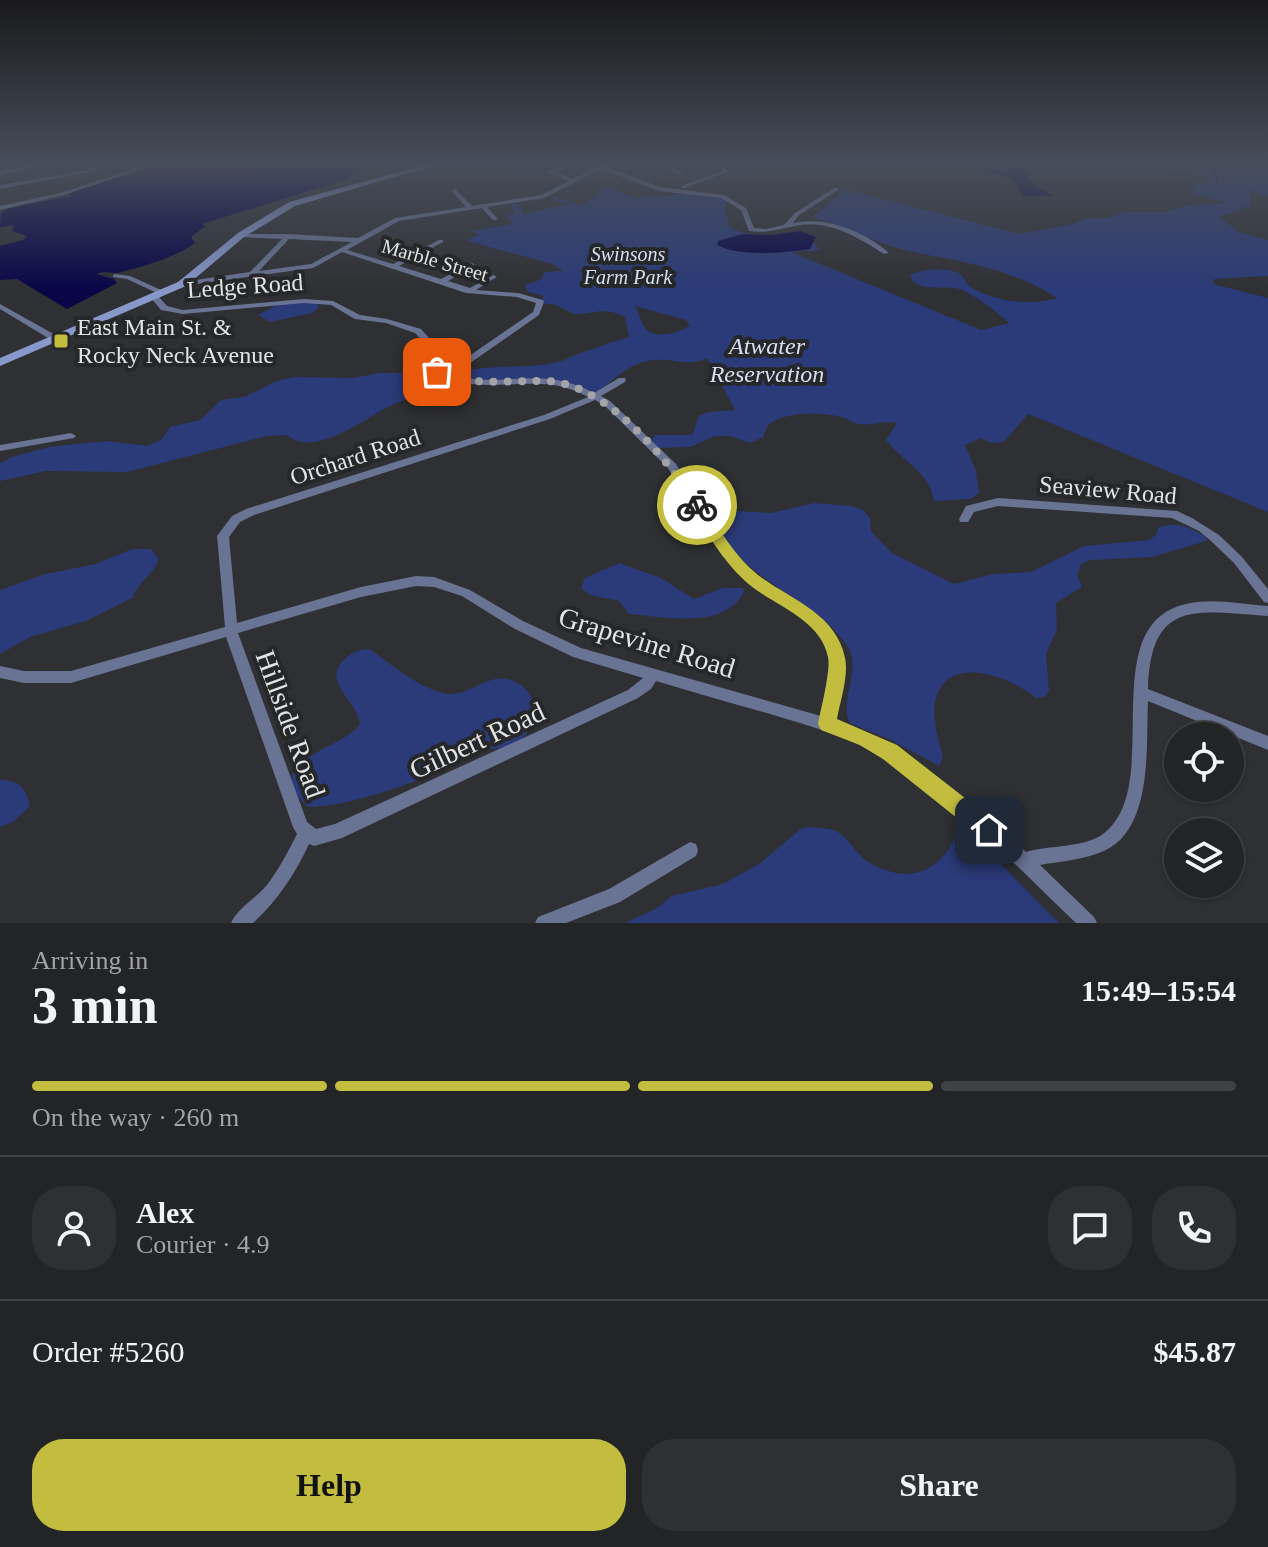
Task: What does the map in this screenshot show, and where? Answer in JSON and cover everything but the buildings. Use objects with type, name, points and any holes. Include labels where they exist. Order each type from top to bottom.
[{"type":"main road","points":[[0,362],[160,296],[182,284],[241,235],[292,205]]},
{"type":"street","points":[[468,205],[471,208]]},
{"type":"street","points":[[182,284],[313,266],[397,219],[489,205]]},
{"type":"street","points":[[737,205],[744,209],[751,230],[775,231],[802,223],[822,224],[886,253]]},
{"type":"street","points":[[786,228],[797,214],[811,205]]},
{"type":"street","points":[[483,206],[495,219]]},
{"type":"street","points":[[241,235],[358,240]]},
{"type":"street","points":[[252,275],[288,236]]},
{"type":"street","points":[[392,267],[441,241]]},
{"type":"street","name":"Marble Street","points":[[341,250],[469,291],[528,297],[540,305],[536,313],[446,376]]},
{"type":"street","points":[[440,282],[472,265]]},
{"type":"street","name":"Ledge Road","points":[[115,276],[128,277],[160,296],[164,308],[183,312],[304,301],[333,303],[358,317],[387,321],[418,331],[426,339],[437,372],[446,376]]},
{"type":"street","points":[[469,291],[493,277]]},
{"type":"street","points":[[0,306],[56,339]]},
{"type":"street","points":[[446,376],[474,383],[552,382],[595,395],[672,466],[726,552],[743,569],[826,632],[837,659],[827,724]]},
{"type":"street","name":"Orchard Road","points":[[232,630],[223,536],[236,519],[547,417],[622,380]]},
{"type":"street","points":[[0,448],[71,436]]},
{"type":"street","name":"Seaview Road","points":[[964,519],[970,509],[998,502],[1173,514],[1215,535],[1268,598]]},
{"type":"street","name":"Grapevine Road","points":[[0,672],[24,677],[71,677],[361,592],[416,581],[434,582],[466,593],[555,644],[827,724],[866,739],[890,752],[972,815],[1088,923]]},
{"type":"street","points":[[1023,861],[1090,849],[1108,840],[1126,821],[1137,781],[1142,667],[1149,640],[1170,615],[1196,609],[1268,611]]},
{"type":"street","name":"Hillside Road","points":[[232,630],[263,725],[310,836],[270,898],[240,923]]},
{"type":"street","name":"Gilbert Road","points":[[310,836],[336,832],[559,731],[633,694],[646,685],[653,674]]},
{"type":"street","points":[[1143,693],[1268,743]]},
{"type":"street","points":[[544,923],[614,896],[690,850]]},
{"type":"green space","points":[[511,205],[518,205],[524,214],[563,205],[725,205],[730,228],[761,235],[793,232],[813,242],[820,250],[791,252],[981,330],[1009,323],[967,293],[955,288],[922,286],[912,281],[910,275],[927,270],[949,270],[960,274],[969,286],[1002,299],[1036,302],[1057,298],[1008,274],[892,246],[813,217],[827,205],[907,205],[1019,234],[1073,224],[1088,218],[1107,218],[1125,212],[1163,212],[1185,206],[1251,205],[1219,217],[1239,232],[1268,240],[1268,276],[1214,279],[1213,284],[1268,298],[1268,512],[1028,414],[1004,442],[991,443],[981,438],[965,445],[976,471],[979,493],[971,499],[934,501],[927,482],[886,440],[897,423],[859,424],[842,417],[804,414],[776,420],[768,425],[763,437],[750,443],[730,436],[715,436],[690,447],[658,448],[650,441],[655,435],[692,435],[699,416],[708,412],[735,410],[707,358],[691,362],[644,362],[620,374],[598,393],[555,380],[475,381],[456,377],[457,373],[469,370],[560,361],[629,337],[625,317],[605,311],[574,314],[556,305],[542,303],[543,296],[528,292],[525,285],[542,279],[544,272],[563,271],[553,264],[467,241],[479,234],[470,231],[513,224],[506,215],[516,214]],"holes":[[[635,306],[686,320],[690,326],[668,334],[650,332],[644,327]]]},
{"type":"green space","points":[[317,303],[319,307],[312,313],[270,322],[258,315],[277,305]]},
{"type":"green space","points":[[379,373],[423,373],[442,387],[438,392],[395,404],[325,440],[311,442],[298,441],[287,435],[267,436],[127,472],[46,471],[0,481],[0,463],[12,457],[49,447],[107,441],[147,446],[161,440],[170,427],[200,420],[221,400],[244,397],[277,381],[295,377],[353,378]]},
{"type":"green space","points":[[815,503],[863,510],[870,518],[871,531],[892,553],[954,584],[993,574],[1031,572],[1084,546],[1149,540],[1156,535],[1158,528],[1165,526],[1189,528],[1206,537],[1206,541],[1152,557],[1091,560],[1081,564],[1077,576],[1082,587],[1056,603],[1057,630],[1046,653],[1049,691],[1046,696],[1036,698],[1011,683],[980,673],[952,677],[941,686],[935,702],[935,723],[943,758],[939,766],[891,740],[850,723],[847,704],[853,663],[846,644],[813,611],[741,558],[725,539],[713,516],[717,510],[771,513]]},
{"type":"green space","points":[[132,549],[151,549],[159,559],[132,598],[86,621],[30,637],[0,654],[0,590],[45,574],[96,564]]},
{"type":"green space","points":[[619,563],[661,578],[694,599],[723,588],[743,588],[744,592],[735,604],[723,612],[708,616],[676,618],[629,614],[619,601],[590,595],[581,588],[585,578]]},
{"type":"green space","points":[[370,649],[413,680],[443,693],[463,692],[495,679],[503,678],[517,683],[528,693],[535,706],[528,732],[512,745],[474,751],[440,771],[403,786],[338,804],[307,806],[294,790],[292,777],[297,767],[308,758],[351,733],[360,724],[339,685],[337,670],[351,654]]},
{"type":"green space","points":[[0,780],[21,786],[30,806],[13,822],[0,827]]},
{"type":"green space","points":[[802,828],[836,831],[867,861],[880,868],[906,874],[929,868],[948,850],[955,837],[962,835],[989,852],[1059,923],[625,923],[657,908],[672,896],[723,884],[759,864]]},
{"type":"shaded area","points":[[25,205],[263,205],[202,224],[205,226],[191,237],[195,243],[178,253],[122,272],[97,274],[114,279],[117,283],[67,309],[17,279],[0,280],[0,246],[27,236],[12,231],[14,225],[0,227],[1,213]]},
{"type":"shaded area","points":[[800,231],[816,237],[810,249],[750,253],[717,245],[718,241],[743,234],[772,235]]},
{"type":"way so far","points":[[437,372],[466,382],[552,382],[595,395],[672,466],[697,505]]},
{"type":"place","name":"East Main St. & Rocky Neck Avenue","points":[[61,341]]},
{"type":"route","points":[[697,505],[726,552],[752,579],[797,607],[826,632],[837,659],[827,724],[890,752],[989,830]]},
{"type":"park label","name":"Swinsons Farm Park","points":[[628,266]]},
{"type":"park label","name":"Atwater Reservation","points":[[767,360]]}]
